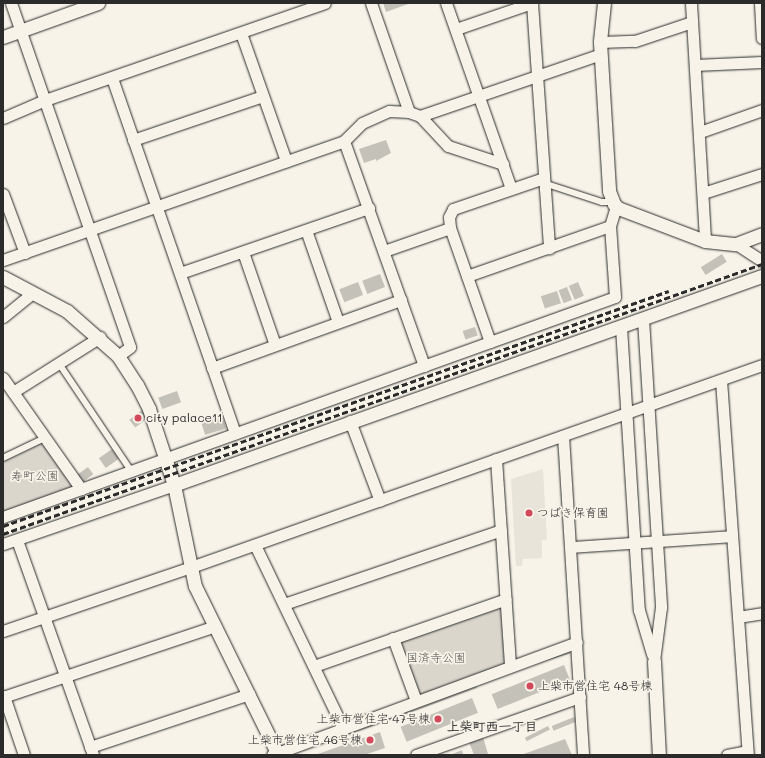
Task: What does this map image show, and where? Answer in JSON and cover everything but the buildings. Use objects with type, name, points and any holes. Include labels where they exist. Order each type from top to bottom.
[{"type":"street","points":[[10,3],[130,346],[118,356]]},
{"type":"street","points":[[3,37],[98,3]]},
{"type":"street","points":[[3,118],[45,100],[325,3]]},
{"type":"street","points":[[371,3],[414,114],[448,146],[503,164]]},
{"type":"street","points":[[446,3],[511,189]]},
{"type":"street","points":[[456,29],[532,3],[549,248]]},
{"type":"street","points":[[3,517],[614,297],[610,226],[614,204],[609,191],[600,48],[604,3]]},
{"type":"street","points":[[691,3],[700,132],[705,241]]},
{"type":"street","points":[[760,3],[762,38]]},
{"type":"street","points":[[3,260],[344,141],[362,123],[376,115],[389,111],[414,114],[479,95],[537,74],[600,48],[635,41],[692,22]]},
{"type":"street","points":[[241,33],[286,162]]},
{"type":"street","points":[[695,65],[762,62]]},
{"type":"street","points":[[112,78],[235,433]]},
{"type":"street","points":[[133,140],[263,96]]},
{"type":"street","points":[[700,132],[762,110]]},
{"type":"street","points":[[344,141],[424,366]]},
{"type":"street","points":[[703,193],[762,174]]},
{"type":"street","points":[[490,342],[450,228],[449,217],[453,209],[511,189],[544,180]]},
{"type":"street","points":[[3,194],[25,253]]},
{"type":"street","points":[[614,204],[705,241],[736,244],[762,234]]},
{"type":"street","points":[[180,274],[369,208]]},
{"type":"street","points":[[467,276],[610,226]]},
{"type":"street","points":[[384,251],[450,228]]},
{"type":"street","points":[[306,230],[338,322]]},
{"type":"street","points":[[736,244],[762,261]]},
{"type":"street","points":[[242,252],[275,345]]},
{"type":"street","points":[[3,544],[174,485],[350,421],[621,327],[762,276]]},
{"type":"street","points":[[3,278],[67,311],[100,337],[118,356],[149,409],[174,485],[195,586],[249,694],[275,754],[577,642]]},
{"type":"street","points":[[3,317],[33,293]]},
{"type":"street","points":[[212,368],[401,300]]},
{"type":"street","points":[[643,319],[662,607],[654,661],[659,755]]},
{"type":"street","points":[[621,327],[639,610],[654,661]]},
{"type":"street","points":[[13,392],[100,337]]},
{"type":"street","points":[[3,631],[255,545],[762,365]]},
{"type":"street","points":[[3,378],[81,489]]},
{"type":"street","points":[[721,380],[747,753],[727,755]]},
{"type":"street","points":[[350,421],[380,501]]},
{"type":"street","points":[[563,436],[583,755]]},
{"type":"street","points":[[496,459],[510,666]]},
{"type":"street","points":[[284,604],[501,530]]},
{"type":"street","points":[[571,547],[635,544],[732,536]]},
{"type":"street","points":[[17,540],[46,616],[92,751],[249,694]]},
{"type":"street","points":[[255,545],[343,728]]},
{"type":"street","points":[[314,666],[506,599]]},
{"type":"street","points":[[738,617],[762,613]]},
{"type":"street","points":[[24,755],[4,697],[65,674],[215,626]]},
{"type":"street","points":[[393,638],[416,702]]},
{"type":"street","points":[[416,755],[580,697]]},
{"type":"lane","points":[[544,180],[602,202],[614,204]]},
{"type":"lane","points":[[59,363],[131,470]]},
{"type":"lane","points":[[3,458],[45,438]]},
{"type":"shaded area","name":"つばき保育園","points":[[543,469],[547,540],[542,540],[542,558],[523,559],[522,566],[516,566],[511,479]]},
{"type":"green space","name":"寿町公園","points":[[44,442],[77,488],[3,515],[3,462]]},
{"type":"green space","name":"国済寺公園","points":[[506,599],[510,666],[416,701],[393,638]]},
{"type":"railway","points":[[3,534],[762,264]]},
{"type":"railway","points":[[3,526],[669,291]]},
{"type":"place","name":"city palace11","points":[[138,418]]},
{"type":"place","name":"つばき保育園","points":[[529,513]]},
{"type":"place","name":"上柴市営住宅 48号棟","points":[[530,686]]},
{"type":"place","name":"上柴市営住宅 47号棟","points":[[438,719]]},
{"type":"place","name":"上柴市営住宅 46号棟","points":[[370,740]]},
{"type":"district","name":"上柴町西一丁目","points":[[492,726]]}]
